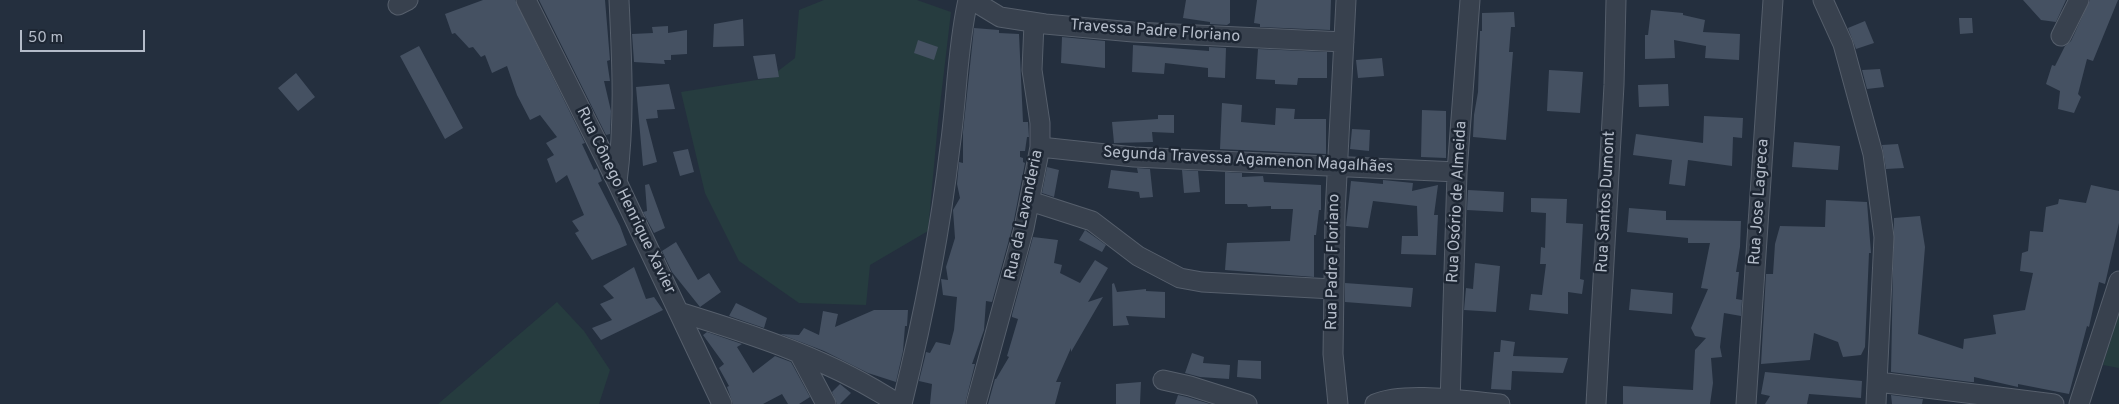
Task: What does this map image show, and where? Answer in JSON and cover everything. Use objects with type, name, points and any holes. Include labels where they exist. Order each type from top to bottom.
[{"type":"street","name":"Rua Cônego Henrique Xavier","points":[[526,0],[617,182],[722,404]]},
{"type":"street","points":[[617,182],[622,146],[624,83],[619,0]]},
{"type":"street","points":[[902,404],[930,286],[940,226],[955,89],[968,0]]},
{"type":"street","name":"Travessa Padre Floriano","points":[[972,0],[1000,17],[1034,23],[1133,32],[1344,42]]},
{"type":"street","name":"Rua Padre Floriano","points":[[1338,404],[1332,354],[1333,289],[1346,0]]},
{"type":"street","name":"Rua Osório de Almeida","points":[[1450,402],[1457,172],[1470,0]]},
{"type":"street","name":"Rua Santos Dumont","points":[[1596,404],[1614,85],[1616,0]]},
{"type":"street","name":"Rua Jose Lagreca","points":[[1746,404],[1773,0]]},
{"type":"street","points":[[1823,0],[1843,44],[1874,164],[1884,236],[1876,404]]},
{"type":"street","points":[[2060,36],[2079,0]]},
{"type":"street","name":"Rua da Lavanderia","points":[[976,404],[1006,299],[1030,201],[1040,147],[1040,123],[1032,70],[1034,23]]},
{"type":"street","name":"Segunda Travessa Agamenon Magalhães","points":[[1040,147],[1134,157],[1457,172]]},
{"type":"street","points":[[1030,201],[1092,221],[1138,256],[1180,278],[1202,282],[1333,289]]},
{"type":"street","points":[[2079,404],[2119,283]]},
{"type":"street","points":[[679,312],[732,328],[831,366],[898,404]]},
{"type":"street","points":[[800,355],[826,404]]},
{"type":"street","points":[[1163,380],[1190,386],[1247,404]]},
{"type":"street","points":[[1878,382],[2054,404]]},
{"type":"street","points":[[1375,404],[1385,400],[1403,398],[1500,404]]},
{"type":"green space","points":[[824,0],[917,0],[951,12],[928,231],[870,265],[866,305],[799,303],[739,261],[705,193],[681,92],[769,78],[795,58],[799,10]]},
{"type":"green space","points":[[557,302],[584,331],[610,370],[599,404],[438,404]]},
{"type":"green space","points":[[2119,313],[2119,368],[2103,365]]},
{"type":"building","points":[[483,0],[515,0],[585,143],[582,144],[594,170],[597,168],[602,181],[598,183],[620,226],[627,245],[592,260],[575,233],[579,231],[572,221],[584,215],[567,175],[556,183],[547,159],[554,155],[546,143],[557,137],[540,115],[530,120],[517,95],[507,66],[492,73],[485,55],[481,57],[473,47],[469,48],[455,33],[452,34],[445,14]]},
{"type":"building","points":[[539,0],[605,0],[610,60],[607,61],[610,81],[604,81],[611,111],[610,134],[606,135]]},
{"type":"building","points":[[1186,0],[1230,0],[1230,23],[1227,25],[1210,24],[1210,22],[1183,18]]},
{"type":"building","points":[[1257,0],[1331,0],[1330,30],[1260,27],[1260,24],[1254,23]]},
{"type":"building","points":[[2023,0],[2066,0],[2056,22],[2041,20]]},
{"type":"building","points":[[2090,0],[2118,0],[2093,61],[2087,59],[2078,94],[2081,97],[2074,113],[2058,109],[2060,91],[2046,84],[2052,65],[2055,66],[2065,46],[2071,41]]},
{"type":"building","points":[[1651,10],[1683,13],[1683,15],[1705,20],[1703,32],[1740,34],[1739,60],[1705,58],[1706,46],[1674,40],[1675,58],[1645,59],[1645,35],[1648,35]]},
{"type":"building","points":[[1514,12],[1515,27],[1511,27],[1509,52],[1513,52],[1506,140],[1473,137],[1478,92],[1482,13]]},
{"type":"building","points":[[1959,18],[1972,18],[1973,33],[1960,34]]},
{"type":"building","points":[[743,19],[744,46],[713,47],[714,24]]},
{"type":"building","points":[[1865,21],[1874,43],[1856,49],[1848,28]]},
{"type":"building","points":[[668,26],[668,33],[687,30],[687,54],[671,55],[671,60],[664,60],[665,64],[634,62],[632,34],[653,33],[652,27]]},
{"type":"building","points":[[974,28],[999,30],[999,33],[1019,34],[1023,122],[1028,122],[1029,137],[1027,137],[1025,151],[1020,151],[1020,157],[1023,158],[1025,163],[1013,225],[992,302],[986,301],[984,330],[972,364],[975,364],[965,404],[930,404],[932,384],[919,381],[926,352],[930,353],[936,342],[950,345],[954,330],[957,297],[943,295],[941,279],[948,280],[946,267],[955,238],[953,210],[960,198],[957,184],[959,162],[963,163],[963,132]]},
{"type":"building","points":[[1062,37],[1105,41],[1105,68],[1061,63]]},
{"type":"building","points":[[918,40],[938,47],[934,60],[914,53]]},
{"type":"building","points":[[1133,45],[1209,51],[1209,47],[1226,48],[1225,78],[1208,77],[1208,68],[1165,63],[1164,74],[1132,72]]},
{"type":"building","points":[[419,46],[463,128],[445,139],[400,56]]},
{"type":"building","points":[[1258,49],[1327,52],[1327,78],[1298,78],[1297,85],[1275,84],[1275,80],[1256,79]]},
{"type":"building","points":[[775,54],[779,77],[758,79],[753,56]]},
{"type":"building","points":[[1382,58],[1384,76],[1358,78],[1356,60]]},
{"type":"building","points":[[1880,69],[1884,87],[1867,89],[1862,70]]},
{"type":"building","points":[[1549,70],[1583,72],[1580,113],[1547,111]]},
{"type":"building","points":[[296,73],[315,97],[298,111],[278,88]]},
{"type":"building","points":[[669,84],[675,109],[657,110],[658,118],[646,119],[657,162],[643,166],[636,87]]},
{"type":"building","points":[[1668,84],[1669,106],[1639,107],[1638,85]]},
{"type":"building","points":[[1222,103],[1242,105],[1241,122],[1275,125],[1276,108],[1295,109],[1294,119],[1326,119],[1326,154],[1220,149]]},
{"type":"building","points":[[1422,110],[1446,111],[1446,158],[1421,157]]},
{"type":"building","points":[[1158,115],[1174,115],[1174,133],[1152,132],[1153,142],[1114,143],[1112,122],[1158,119]]},
{"type":"building","points":[[1704,116],[1743,118],[1742,138],[1733,137],[1732,166],[1688,160],[1685,186],[1669,184],[1672,160],[1633,155],[1636,134],[1703,143]]},
{"type":"building","points":[[1352,129],[1370,130],[1369,151],[1350,149]]},
{"type":"building","points":[[1794,142],[1840,146],[1838,170],[1792,167]]},
{"type":"building","points":[[1898,144],[1904,168],[1886,169],[1882,145]]},
{"type":"building","points":[[688,149],[694,172],[680,176],[673,152]]},
{"type":"building","points":[[1047,167],[1059,170],[1054,197],[1042,193]]},
{"type":"building","points":[[1137,168],[1150,169],[1153,197],[1140,198],[1139,192],[1108,188],[1111,170],[1138,173]]},
{"type":"building","points":[[1182,170],[1198,171],[1200,192],[1184,193]]},
{"type":"building","points":[[1225,172],[1242,173],[1242,177],[1263,176],[1264,182],[1321,185],[1321,210],[1319,210],[1316,235],[1314,235],[1314,277],[1225,270],[1227,243],[1290,241],[1293,209],[1271,209],[1271,206],[1248,207],[1247,204],[1225,204]]},
{"type":"building","points":[[1383,180],[1413,183],[1412,191],[1438,185],[1434,215],[1438,215],[1436,255],[1401,254],[1402,236],[1418,236],[1417,206],[1373,201],[1368,228],[1346,226],[1351,181],[1383,184]]},
{"type":"building","points":[[649,184],[665,228],[654,233],[643,212],[647,211],[645,185]]},
{"type":"building","points":[[2091,185],[2119,191],[2119,223],[2105,284],[2099,282],[2089,327],[2087,326],[2069,394],[2018,384],[2018,387],[1974,377],[1974,382],[1971,382],[1891,372],[1894,218],[1920,216],[1925,247],[1918,334],[1963,349],[1964,339],[1996,334],[1993,315],[2025,310],[2033,273],[2020,271],[2022,253],[2028,251],[2030,231],[2043,232],[2046,207],[2058,204],[2059,199],[2086,203]]},
{"type":"building","points":[[1468,190],[1504,192],[1503,212],[1467,210]]},
{"type":"building","points":[[1531,198],[1567,199],[1566,223],[1583,224],[1580,279],[1584,280],[1582,294],[1568,292],[1568,314],[1529,310],[1531,294],[1542,295],[1546,264],[1540,264],[1541,247],[1545,248],[1546,213],[1531,212]]},
{"type":"building","points":[[1826,200],[1867,202],[1871,253],[1869,253],[1865,347],[1861,355],[1843,357],[1838,342],[1814,333],[1810,360],[1761,364],[1766,274],[1773,274],[1775,244],[1780,226],[1825,227]]},
{"type":"building","points":[[1629,208],[1666,211],[1666,220],[1741,221],[1740,247],[1736,272],[1739,272],[1736,299],[1742,300],[1741,316],[1724,313],[1720,347],[1722,357],[1711,358],[1713,383],[1710,404],[1623,404],[1623,386],[1693,390],[1695,350],[1706,338],[1695,336],[1691,328],[1708,289],[1701,288],[1710,243],[1688,243],[1688,238],[1627,232]]},
{"type":"building","points":[[1085,230],[1106,245],[1102,252],[1079,240]]},
{"type":"building","points":[[1033,237],[1058,240],[1054,263],[1062,265],[1060,273],[1080,283],[1095,260],[1108,268],[1088,302],[1103,297],[1071,352],[1071,348],[1056,382],[1061,382],[1055,404],[988,404],[995,379],[1009,357],[1007,356],[1018,319],[1012,317],[1012,315]]},
{"type":"building","points":[[676,242],[698,280],[709,273],[721,292],[700,307],[672,272],[662,251]]},
{"type":"building","points":[[1475,263],[1500,266],[1496,312],[1464,310],[1466,288],[1473,289]]},
{"type":"building","points":[[634,267],[646,299],[654,297],[663,310],[601,340],[592,328],[612,320],[600,304],[614,298],[603,286]]},
{"type":"building","points":[[1114,283],[1117,292],[1146,289],[1146,291],[1165,292],[1165,318],[1126,316],[1129,325],[1113,326],[1112,284]]},
{"type":"building","points":[[1345,283],[1413,288],[1411,307],[1345,302]]},
{"type":"building","points":[[1631,289],[1673,293],[1672,314],[1629,310]]},
{"type":"building","points":[[736,303],[767,318],[764,328],[729,316]]},
{"type":"building","points":[[874,310],[908,310],[903,351],[896,382],[868,373],[824,351],[780,334],[799,335],[804,328],[819,335],[823,311],[838,314],[835,327]]},
{"type":"building","points":[[707,332],[742,344],[737,347],[753,373],[775,356],[791,362],[810,397],[799,404],[788,404],[782,394],[763,404],[733,404],[727,387],[729,386],[719,368],[724,364],[703,335]]},
{"type":"building","points":[[1501,340],[1515,342],[1513,356],[1568,358],[1563,373],[1512,371],[1511,390],[1491,389],[1494,352],[1500,352]]},
{"type":"building","points":[[1192,353],[1204,357],[1203,363],[1230,365],[1229,379],[1200,377],[1185,373]]},
{"type":"building","points":[[1238,360],[1261,361],[1261,379],[1237,377]]},
{"type":"building","points":[[1765,372],[1862,381],[1861,398],[1809,394],[1807,404],[1765,404],[1770,396],[1761,394]]},
{"type":"building","points":[[1141,382],[1140,404],[1116,404],[1116,384]]},
{"type":"building","points":[[840,384],[851,393],[840,404],[837,404],[832,392]]},
{"type":"building","points":[[1178,395],[1187,397],[1210,404],[1175,404]]},
{"type":"building","points":[[1891,395],[1923,399],[1922,404],[1892,404]]}]
